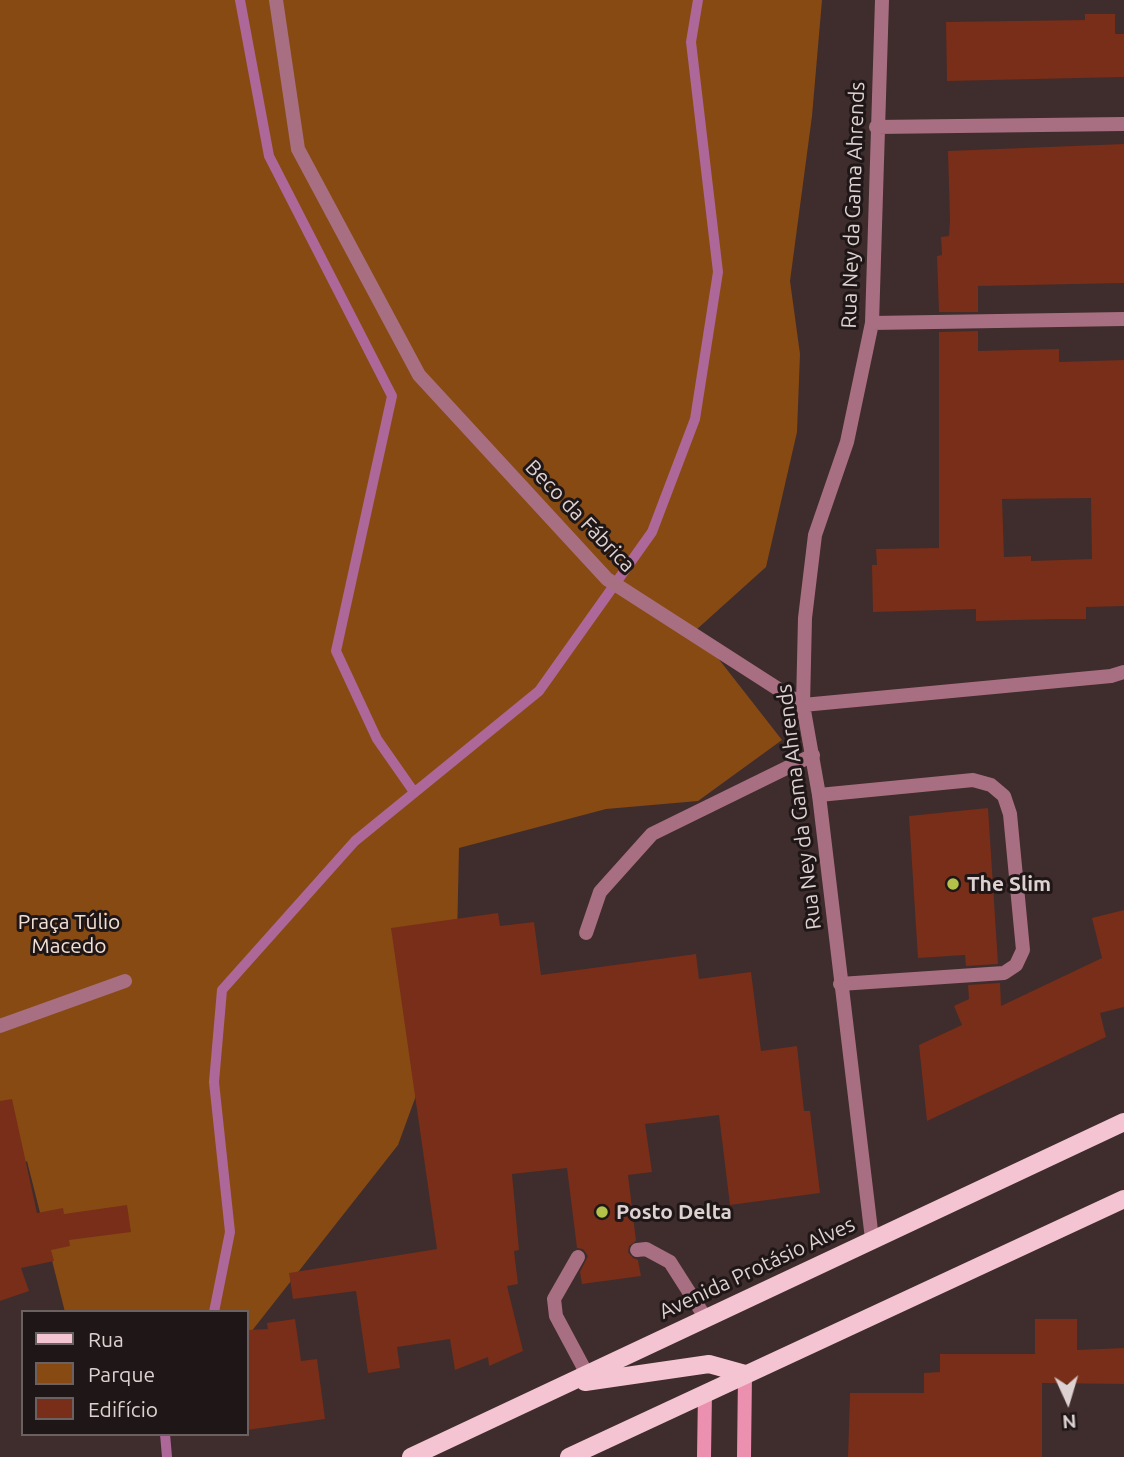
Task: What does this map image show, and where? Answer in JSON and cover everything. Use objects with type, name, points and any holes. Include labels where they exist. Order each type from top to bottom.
[{"type":"main road","name":"Avenida Protásio Alves","points":[[411,1457],[1124,1122]]},
{"type":"main road","points":[[569,1457],[1124,1199]]},
{"type":"main road","points":[[564,1385],[709,1364],[745,1374]]},
{"type":"street","name":"Beco da Fábrica","points":[[276,0],[298,149],[419,375],[607,579],[803,705]]},
{"type":"street","name":"Rua Ney da Gama Ahrends","points":[[872,1239],[819,795],[803,705],[804,618],[815,536],[847,442],[872,323],[882,0]]},
{"type":"street","points":[[876,127],[1124,124]]},
{"type":"street","points":[[872,323],[1124,319]]},
{"type":"street","points":[[803,705],[1111,676],[1124,672]]},
{"type":"street","points":[[586,933],[600,892],[652,834],[813,755]]},
{"type":"street","points":[[819,795],[973,780],[991,785],[1004,796],[1010,814],[1023,950],[1016,965],[1004,973],[840,984]]},
{"type":"street","points":[[0,1026],[125,981]]},
{"type":"street","points":[[637,1250],[646,1249],[670,1262],[705,1317]]},
{"type":"street","points":[[578,1257],[554,1299],[556,1316],[587,1374]]},
{"type":"street","points":[[744,1457],[745,1374]]},
{"type":"street","points":[[704,1457],[705,1392]]},
{"type":"green space","name":"Praça Túlio Macedo","points":[[0,0],[822,0],[812,116],[790,281],[800,354],[797,432],[766,567],[696,630],[782,740],[698,801],[606,809],[459,848],[456,986],[398,1145],[248,1336],[248,1310],[64,1310],[27,1161],[0,1179]]},
{"type":"building","points":[[1085,14],[1115,14],[1115,34],[1124,34],[1124,77],[947,81],[946,22],[1085,20]]},
{"type":"building","points":[[1124,144],[1124,283],[978,286],[978,312],[939,312],[937,256],[942,255],[941,237],[949,236],[950,220],[948,151]]},
{"type":"building","points":[[978,331],[978,351],[1059,349],[1059,362],[1124,360],[1124,606],[1086,607],[1086,619],[976,621],[976,609],[873,612],[872,565],[877,565],[876,549],[939,548],[939,332]],"holes":[[[1091,498],[1092,559],[1031,561],[1031,556],[1004,557],[1002,499]]]},
{"type":"building","name":"The Slim","points":[[988,808],[998,964],[966,966],[965,955],[918,958],[909,816]]},
{"type":"building","points":[[1124,910],[1124,1007],[1100,1013],[1106,1037],[927,1121],[919,1045],[962,1025],[954,1006],[969,999],[968,985],[1000,983],[1001,1006],[1102,958],[1092,918]]},
{"type":"building","points":[[498,913],[500,926],[534,922],[541,975],[696,954],[699,979],[751,972],[761,1051],[797,1046],[804,1111],[810,1111],[820,1193],[730,1205],[719,1115],[645,1124],[652,1172],[628,1175],[636,1241],[629,1246],[628,1252],[638,1260],[641,1276],[582,1284],[580,1272],[588,1256],[583,1249],[577,1248],[567,1168],[512,1174],[519,1250],[514,1251],[518,1284],[507,1286],[523,1351],[489,1366],[488,1357],[455,1370],[450,1339],[397,1347],[400,1368],[368,1373],[356,1291],[293,1299],[289,1273],[437,1249],[391,928]]},
{"type":"building","points":[[12,1099],[37,1213],[63,1208],[64,1214],[127,1205],[131,1232],[69,1240],[70,1246],[51,1250],[54,1261],[21,1268],[29,1291],[0,1301],[0,1101]]},
{"type":"building","points":[[295,1319],[301,1361],[317,1359],[325,1419],[248,1430],[248,1330],[268,1329],[267,1323]]},
{"type":"building","points":[[1035,1319],[1077,1319],[1077,1350],[1124,1348],[1124,1384],[1042,1383],[1042,1457],[848,1457],[850,1393],[924,1393],[924,1373],[940,1372],[940,1354],[1035,1354]]},
{"type":"waterway","points":[[240,0],[269,156],[392,396],[336,651],[377,739],[414,792]]},
{"type":"waterway","points":[[214,1310],[230,1232],[214,1082],[222,990],[355,841],[539,691],[652,532],[695,419],[718,272],[691,42],[698,0]]},
{"type":"waterway","points":[[165,1436],[167,1457]]},
{"type":"place","name":"The Slim","points":[[953,884]]},
{"type":"place","name":"Posto Delta","points":[[602,1212]]}]
